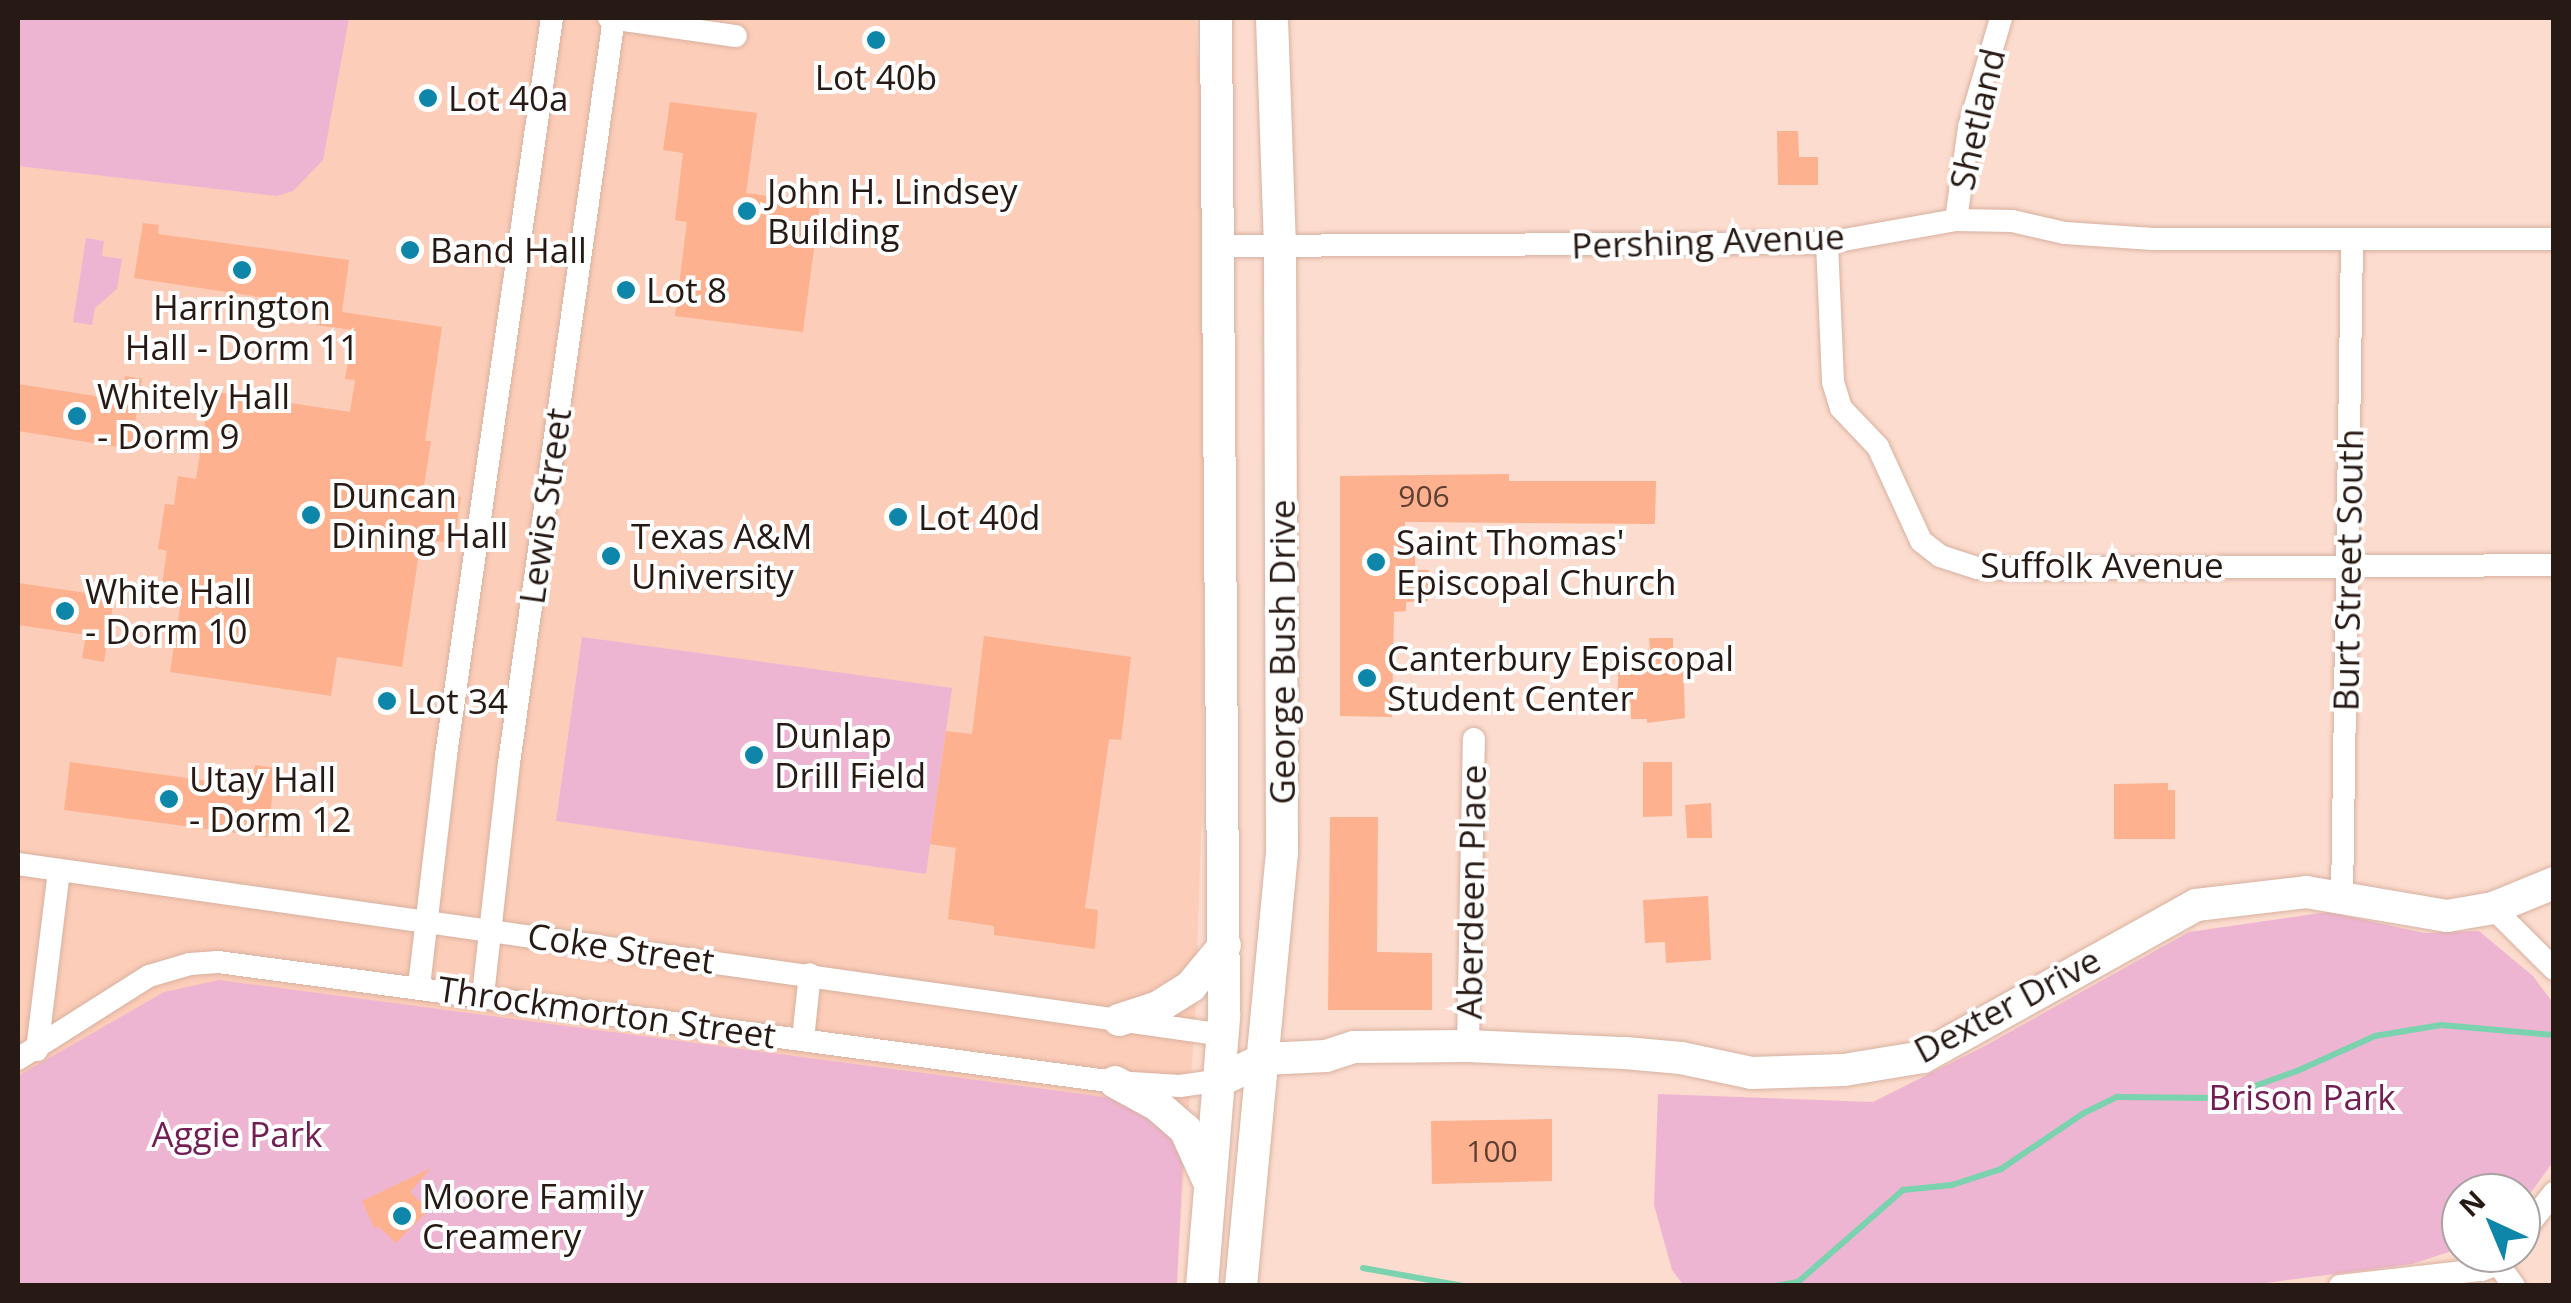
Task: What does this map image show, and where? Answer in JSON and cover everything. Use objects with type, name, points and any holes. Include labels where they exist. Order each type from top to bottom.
[{"type":"main road","name":"George Bush Drive","points":[[1202,1286],[1224,1036],[1216,18]]},
{"type":"main road","name":"George Bush Drive","points":[[1240,1286],[1282,853],[1280,247],[1272,18]]},
{"type":"main road","name":"Dexter Drive","points":[[1264,1058],[1326,1056],[1354,1047],[1468,1046],[1644,1054],[1752,1074],[1864,1067],[1923,1057],[2196,905],[2306,892],[2447,916],[2494,908],[2554,883]]},
{"type":"main road","points":[[1119,1020],[1158,1007],[1192,986],[1225,945]]},
{"type":"main road","points":[[1224,1036],[1264,1058]]},
{"type":"main road","points":[[1221,1080],[1264,1058]]},
{"type":"main road","points":[[1115,1082],[1158,1104],[1185,1129],[1212,1188]]},
{"type":"street","name":"Lewis Street","points":[[419,986],[446,755],[552,18]]},
{"type":"street","name":"Lewis Street","points":[[484,996],[509,763],[612,18]]},
{"type":"street","points":[[612,18],[736,36]]},
{"type":"street","name":"Shetland","points":[[1956,220],[1969,127],[2001,18]]},
{"type":"street","name":"Pershing Avenue","points":[[1220,246],[1827,243],[1956,220],[2012,221],[2065,233],[2154,239],[2554,239]]},
{"type":"street","name":"Burt Street South","points":[[2342,899],[2352,240]]},
{"type":"street","name":"Suffolk Avenue","points":[[1827,243],[1833,382],[1841,408],[1878,448],[1921,542],[1940,556],[1978,568],[2554,565]]},
{"type":"street","name":"Aberdeen Place","points":[[1468,1046],[1474,739]]},
{"type":"street","name":"Coke Street","points":[[18,864],[1224,1036]]},
{"type":"street","points":[[27,1055],[58,870]]},
{"type":"street","points":[[2494,908],[2554,968]]},
{"type":"street","name":"Throckmorton Street","points":[[27,1055],[137,982],[190,964],[244,963],[1115,1082],[1180,1086],[1221,1080]]},
{"type":"street","points":[[802,1039],[810,974]]},
{"type":"street","points":[[2340,1286],[2454,1273]]},
{"type":"shaded area","name":"Texas A&M University","points":[[18,18],[1195,18],[1202,118],[1203,773],[1195,1020],[1176,1285],[18,1285]]},
{"type":"green space","points":[[18,18],[349,18],[323,160],[293,191],[277,196],[18,166]]},
{"type":"green space","points":[[86,238],[104,241],[102,256],[122,259],[117,289],[95,308],[92,325],[73,322]]},
{"type":"green space","name":"Dunlap Drill Field","points":[[582,637],[952,688],[926,874],[556,821]]},
{"type":"green space","name":"Brison Park","points":[[2328,912],[2424,933],[2479,931],[2533,976],[2553,1003],[2553,1162],[2541,1178],[2541,1173],[2441,1173],[2441,1255],[2412,1264],[2242,1286],[1684,1286],[1672,1270],[1654,1205],[1658,1094],[1873,1102],[1983,1047],[2189,932]]},
{"type":"green space","name":"Aggie Park","points":[[219,980],[1112,1098],[1184,1139],[1177,1285],[18,1285],[18,1076],[164,992]]},
{"type":"building","name":"John H. Lindsey Building","points":[[670,102],[757,113],[746,193],[820,203],[803,332],[675,316],[687,222],[675,220],[683,153],[663,150]]},
{"type":"building","points":[[1777,131],[1798,131],[1799,157],[1818,157],[1818,185],[1778,185]]},
{"type":"building","name":"Duncan Dining Hall","points":[[143,223],[159,225],[158,234],[349,260],[342,312],[442,327],[425,441],[431,441],[423,492],[461,497],[454,543],[421,539],[402,667],[337,657],[331,696],[170,672],[183,588],[162,585],[167,551],[158,549],[165,504],[174,505],[178,476],[196,479],[210,391],[350,412],[355,380],[345,379],[353,330],[316,325],[319,306],[134,278]]},
{"type":"building","name":"Whitely Hall - Dorm 9","points":[[125,376],[142,379],[131,449],[18,431],[18,384],[121,400]]},
{"type":"building","points":[[1509,474],[1509,481],[1656,481],[1655,524],[1405,522],[1405,554],[1415,554],[1415,570],[1429,570],[1428,601],[1406,602],[1406,611],[1394,612],[1392,717],[1340,716],[1340,476]]},
{"type":"building","name":"White Hall - Dorm 10","points":[[18,583],[114,597],[104,662],[82,658],[86,635],[18,625]]},
{"type":"building","points":[[984,636],[1131,657],[1121,740],[1109,739],[1085,908],[1098,910],[1095,949],[994,935],[994,926],[948,919],[956,848],[930,844],[946,731],[972,734]]},
{"type":"building","points":[[1649,638],[1673,638],[1673,651],[1683,651],[1685,718],[1647,723],[1647,719],[1631,719],[1631,703],[1617,703],[1619,659],[1636,659],[1636,650],[1650,650]]},
{"type":"building","name":"Utay Hall - Dorm 12","points":[[70,762],[252,787],[255,765],[276,768],[267,837],[64,810]]},
{"type":"building","points":[[1643,762],[1672,762],[1672,816],[1643,817]]},
{"type":"building","points":[[2168,783],[2168,790],[2175,790],[2175,839],[2114,839],[2114,784]]},
{"type":"building","points":[[1711,803],[1712,838],[1687,838],[1685,805]]},
{"type":"building","points":[[1330,817],[1378,817],[1377,952],[1432,953],[1432,1010],[1328,1010]]},
{"type":"building","points":[[1708,896],[1711,960],[1666,963],[1665,942],[1645,943],[1643,900]]},
{"type":"building","points":[[1552,1119],[1552,1181],[1432,1184],[1431,1121]]},
{"type":"building","points":[[431,1168],[410,1192],[429,1210],[396,1243],[378,1226],[375,1229],[362,1201]]},
{"type":"waterway","points":[[1775,1286],[1798,1282],[1903,1190],[1952,1185],[2001,1169],[2084,1113],[2117,1097],[2221,1098],[2297,1071],[2375,1036],[2441,1025],[2554,1035]]},
{"type":"waterway","points":[[1363,1268],[1463,1286]]},
{"type":"place","name":"Lot 40b","points":[[876,40]]},
{"type":"place","name":"Lot 40a","points":[[428,98]]},
{"type":"place","name":"John H. Lindsey Building","points":[[747,211]]},
{"type":"place","name":"Band Hall","points":[[410,250]]},
{"type":"place","name":"Harrington Hall - Dorm 11","points":[[242,270]]},
{"type":"place","name":"Lot 8","points":[[626,290]]},
{"type":"place","name":"Whitely Hall - Dorm 9","points":[[77,416]]},
{"type":"place","name":"Duncan Dining Hall","points":[[311,515]]},
{"type":"place","name":"Lot 40d","points":[[898,517]]},
{"type":"place","name":"Texas A&M University","points":[[611,556]]},
{"type":"place","name":"Saint Thomas' Episcopal Church","points":[[1376,562]]},
{"type":"place","name":"White Hall - Dorm 10","points":[[65,611]]},
{"type":"place","name":"Canterbury Episcopal Student Center","points":[[1367,678]]},
{"type":"place","name":"Lot 34","points":[[387,701]]},
{"type":"place","name":"Dunlap Drill Field","points":[[754,755]]},
{"type":"place","name":"Utay Hall - Dorm 12","points":[[169,799]]},
{"type":"place","name":"Moore Family Creamery","points":[[402,1216]]}]
